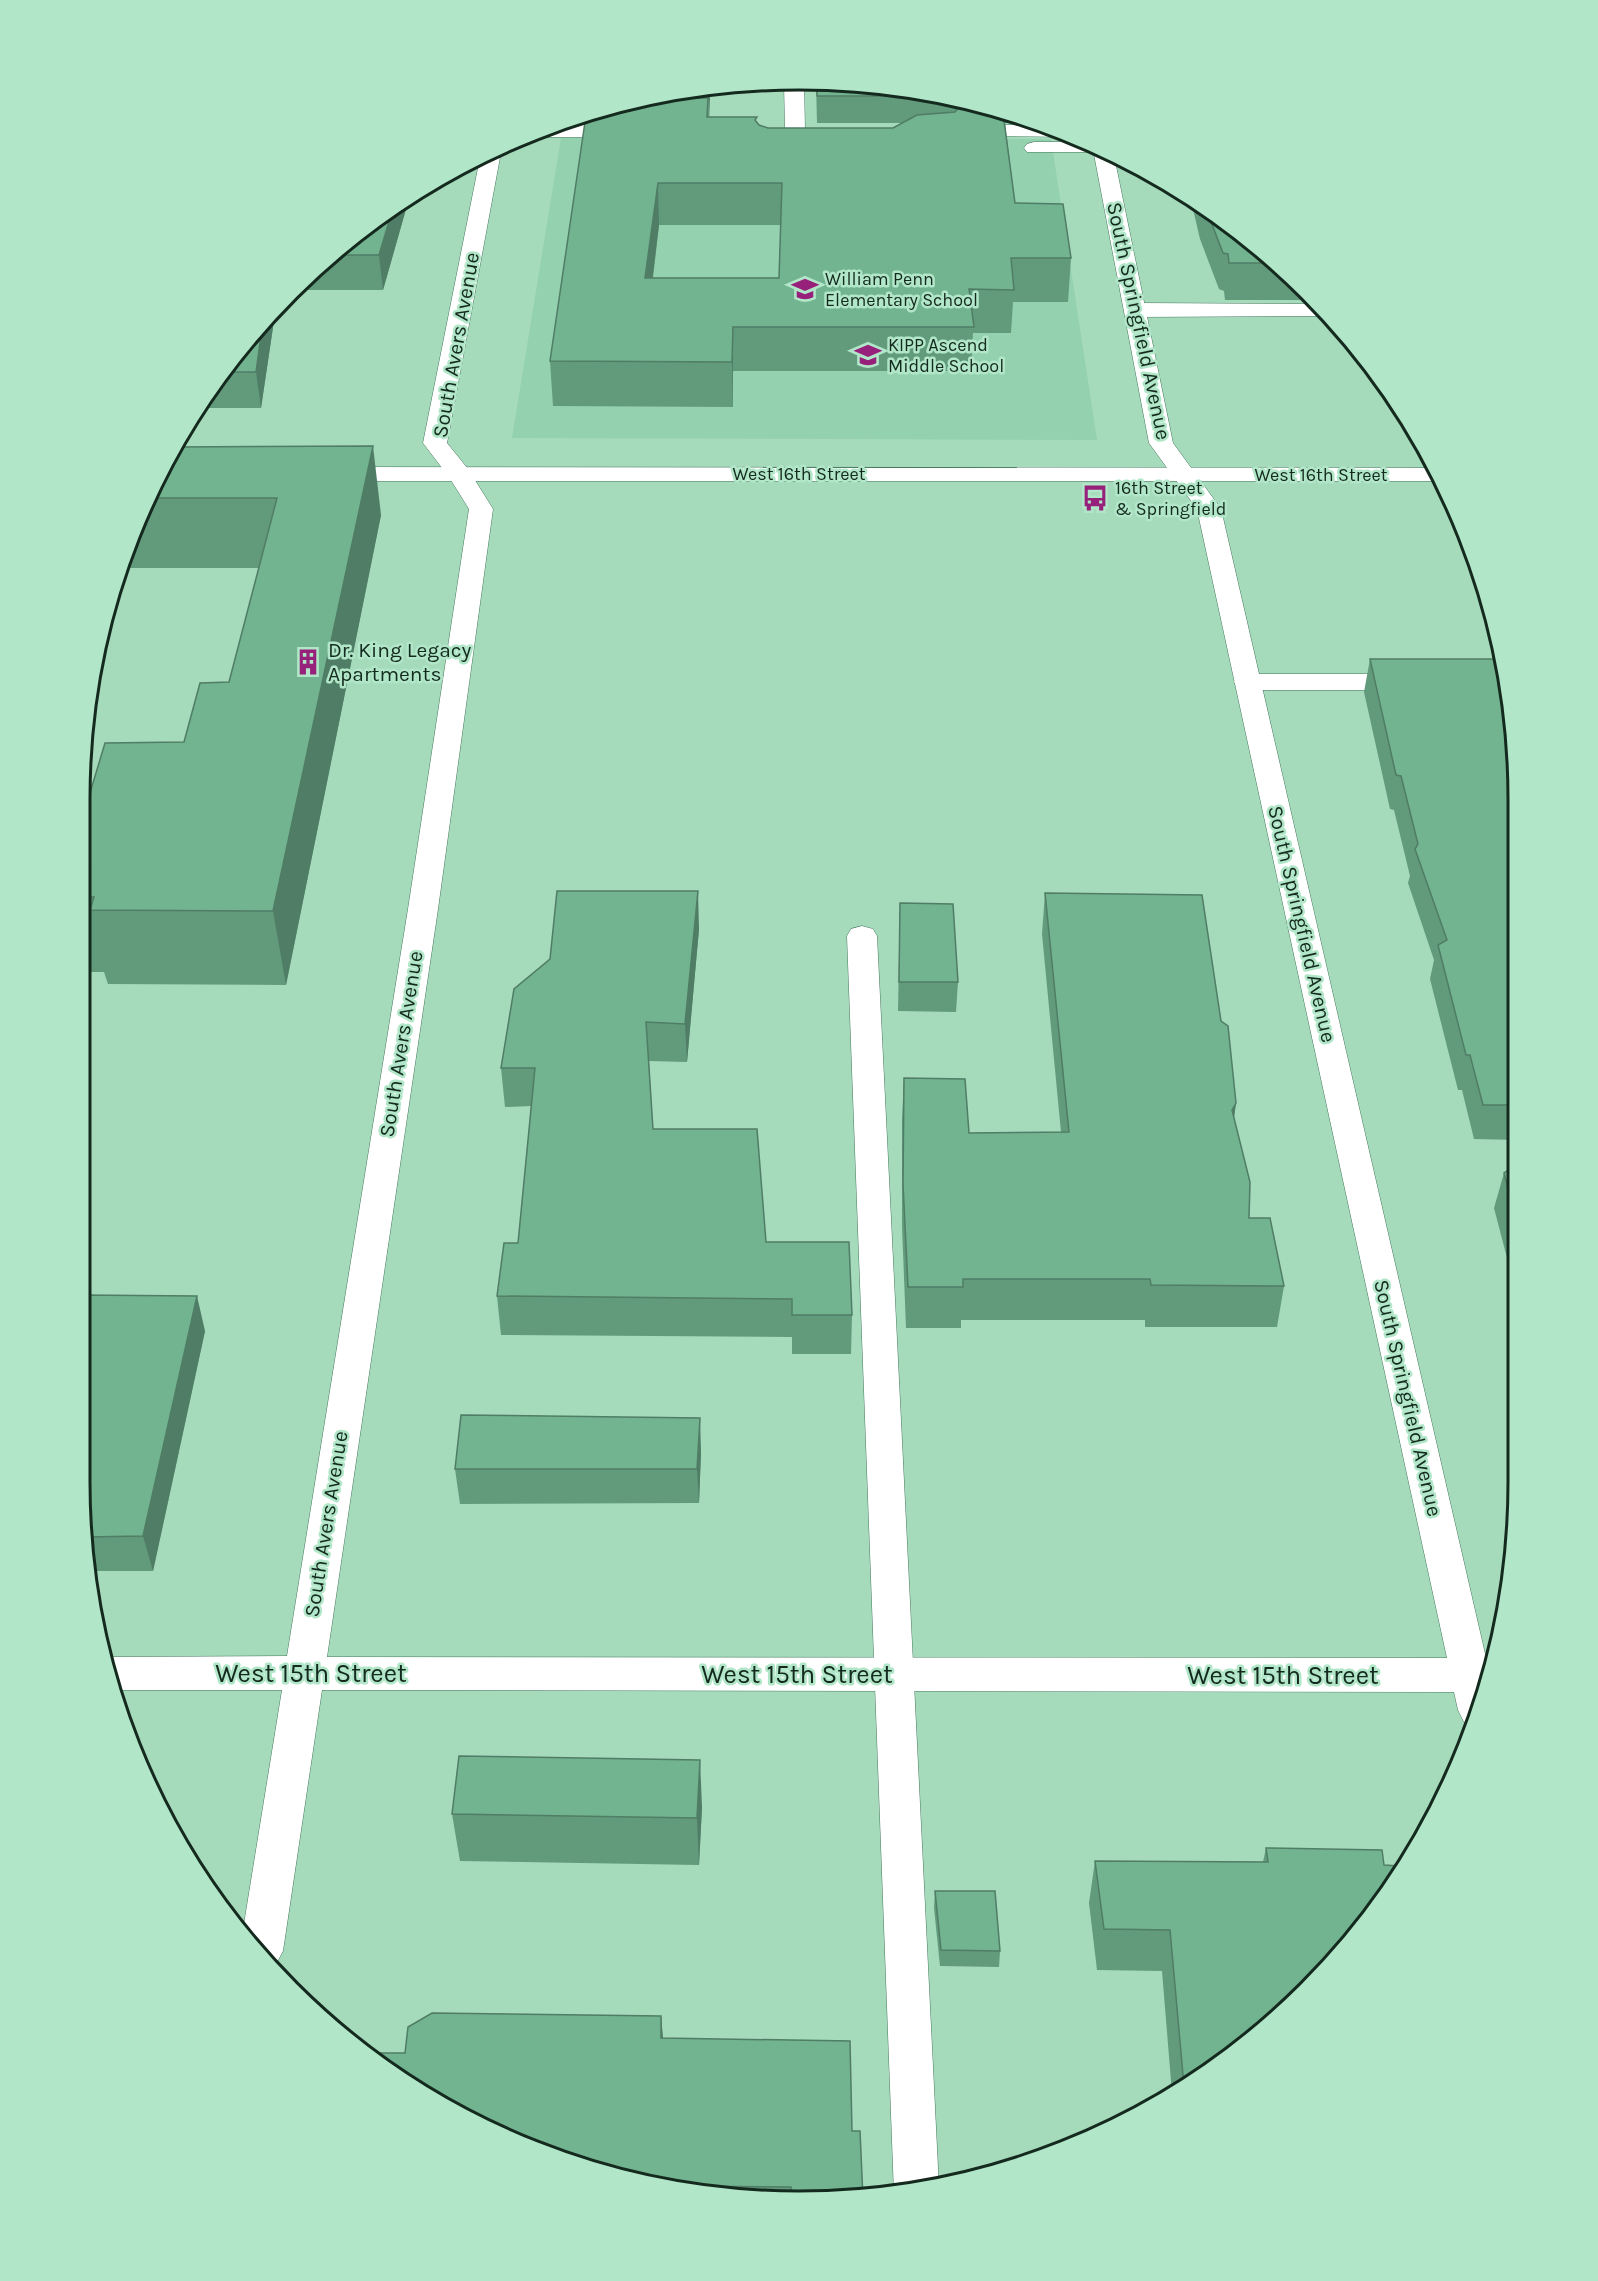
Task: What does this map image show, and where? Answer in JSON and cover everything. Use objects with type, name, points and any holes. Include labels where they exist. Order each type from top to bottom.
[{"type":"street","points":[[794,90],[795,130]]},
{"type":"street","points":[[771,131],[818,130]]},
{"type":"street","points":[[563,131],[644,131]]},
{"type":"street","points":[[1040,133],[946,139],[1078,147]]},
{"type":"street","name":"South Springfield Avenue","points":[[1104,159],[1161,443],[1209,509],[1478,1684]]},
{"type":"street","name":"South Avers Avenue","points":[[262,1944],[421,921],[481,509],[459,474],[435,443],[489,161]]},
{"type":"street","points":[[1135,310],[1312,311]]},
{"type":"street","name":"West 16th Street","points":[[313,474],[1430,475]]},
{"type":"street","points":[[1248,682],[1437,682]]},
{"type":"street","points":[[862,936],[915,2181]]},
{"type":"street","name":"West 15th Street","points":[[116,1673],[894,1674],[1477,1687]]},
{"type":"shaded area","name":"William Penn Elementary School","points":[[561,138],[1051,139],[1097,440],[512,438]]},
{"type":"building","points":[[817,91],[892,96],[817,96]]},
{"type":"building","points":[[695,98],[708,98],[707,117],[757,117],[755,120],[759,125],[768,128],[893,128],[917,115],[955,112],[958,109],[1004,121],[1015,203],[1063,204],[1071,258],[1011,258],[1014,290],[969,289],[974,327],[733,327],[732,362],[550,361],[585,124],[615,114]],"holes":[[[658,183],[782,183],[779,278],[645,278]]]},
{"type":"building","points":[[389,221],[379,255],[345,255]]},
{"type":"building","points":[[1211,222],[1262,263],[1229,263],[1228,254],[1223,253]]},
{"type":"building","points":[[261,339],[256,372],[233,372]]},
{"type":"building","points":[[373,446],[273,911],[90,910],[94,897],[90,897],[90,792],[105,743],[184,742],[200,683],[229,682],[277,498],[157,498],[183,447]]},
{"type":"building","points":[[1370,659],[1494,659],[1502,706],[1508,799],[1508,1105],[1483,1105],[1470,1055],[1466,1055],[1438,945],[1447,940],[1415,849],[1418,844],[1401,776],[1396,775]]},
{"type":"building","points":[[557,891],[698,891],[685,1024],[646,1022],[653,1129],[757,1129],[766,1242],[849,1242],[852,1315],[792,1315],[792,1299],[497,1296],[504,1243],[518,1243],[535,1068],[501,1068],[514,989],[550,959]]},
{"type":"building","points":[[1045,893],[1202,895],[1221,1021],[1228,1026],[1236,1103],[1232,1110],[1250,1182],[1249,1218],[1270,1218],[1284,1286],[1151,1285],[1150,1279],[963,1279],[963,1287],[908,1287],[903,1184],[904,1078],[965,1079],[969,1133],[1069,1132]]},
{"type":"building","points":[[900,903],[953,904],[958,982],[899,982]]},
{"type":"building","points":[[1508,1170],[1508,1189],[1504,1173]]},
{"type":"building","points":[[90,1295],[197,1296],[143,1536],[93,1537],[90,1482]]},
{"type":"building","points":[[461,1415],[700,1418],[697,1469],[455,1469]]},
{"type":"building","points":[[459,1756],[700,1760],[697,1818],[452,1814]]},
{"type":"building","points":[[1266,1848],[1382,1850],[1384,1865],[1395,1866],[1361,1914],[1300,1983],[1231,2044],[1183,2078],[1170,1930],[1104,1929],[1095,1861],[1268,1862]]},
{"type":"building","points":[[935,1891],[995,1891],[1000,1951],[941,1950]]},
{"type":"building","points":[[432,2013],[661,2016],[661,2038],[850,2041],[852,2131],[860,2131],[863,2188],[799,2191],[791,2191],[791,2187],[706,2185],[615,2167],[571,2153],[485,2118],[444,2096],[379,2053],[405,2053],[408,2027]]},
{"type":"place","name":"William Penn Elementary School","points":[[805,289]]},
{"type":"place","name":"KIPP Ascend Middle School","points":[[868,355]]},
{"type":"place","name":"16th Street & Springfield","points":[[1095,498]]},
{"type":"place","name":"Dr. King Legacy Apartments","points":[[308,662]]}]
